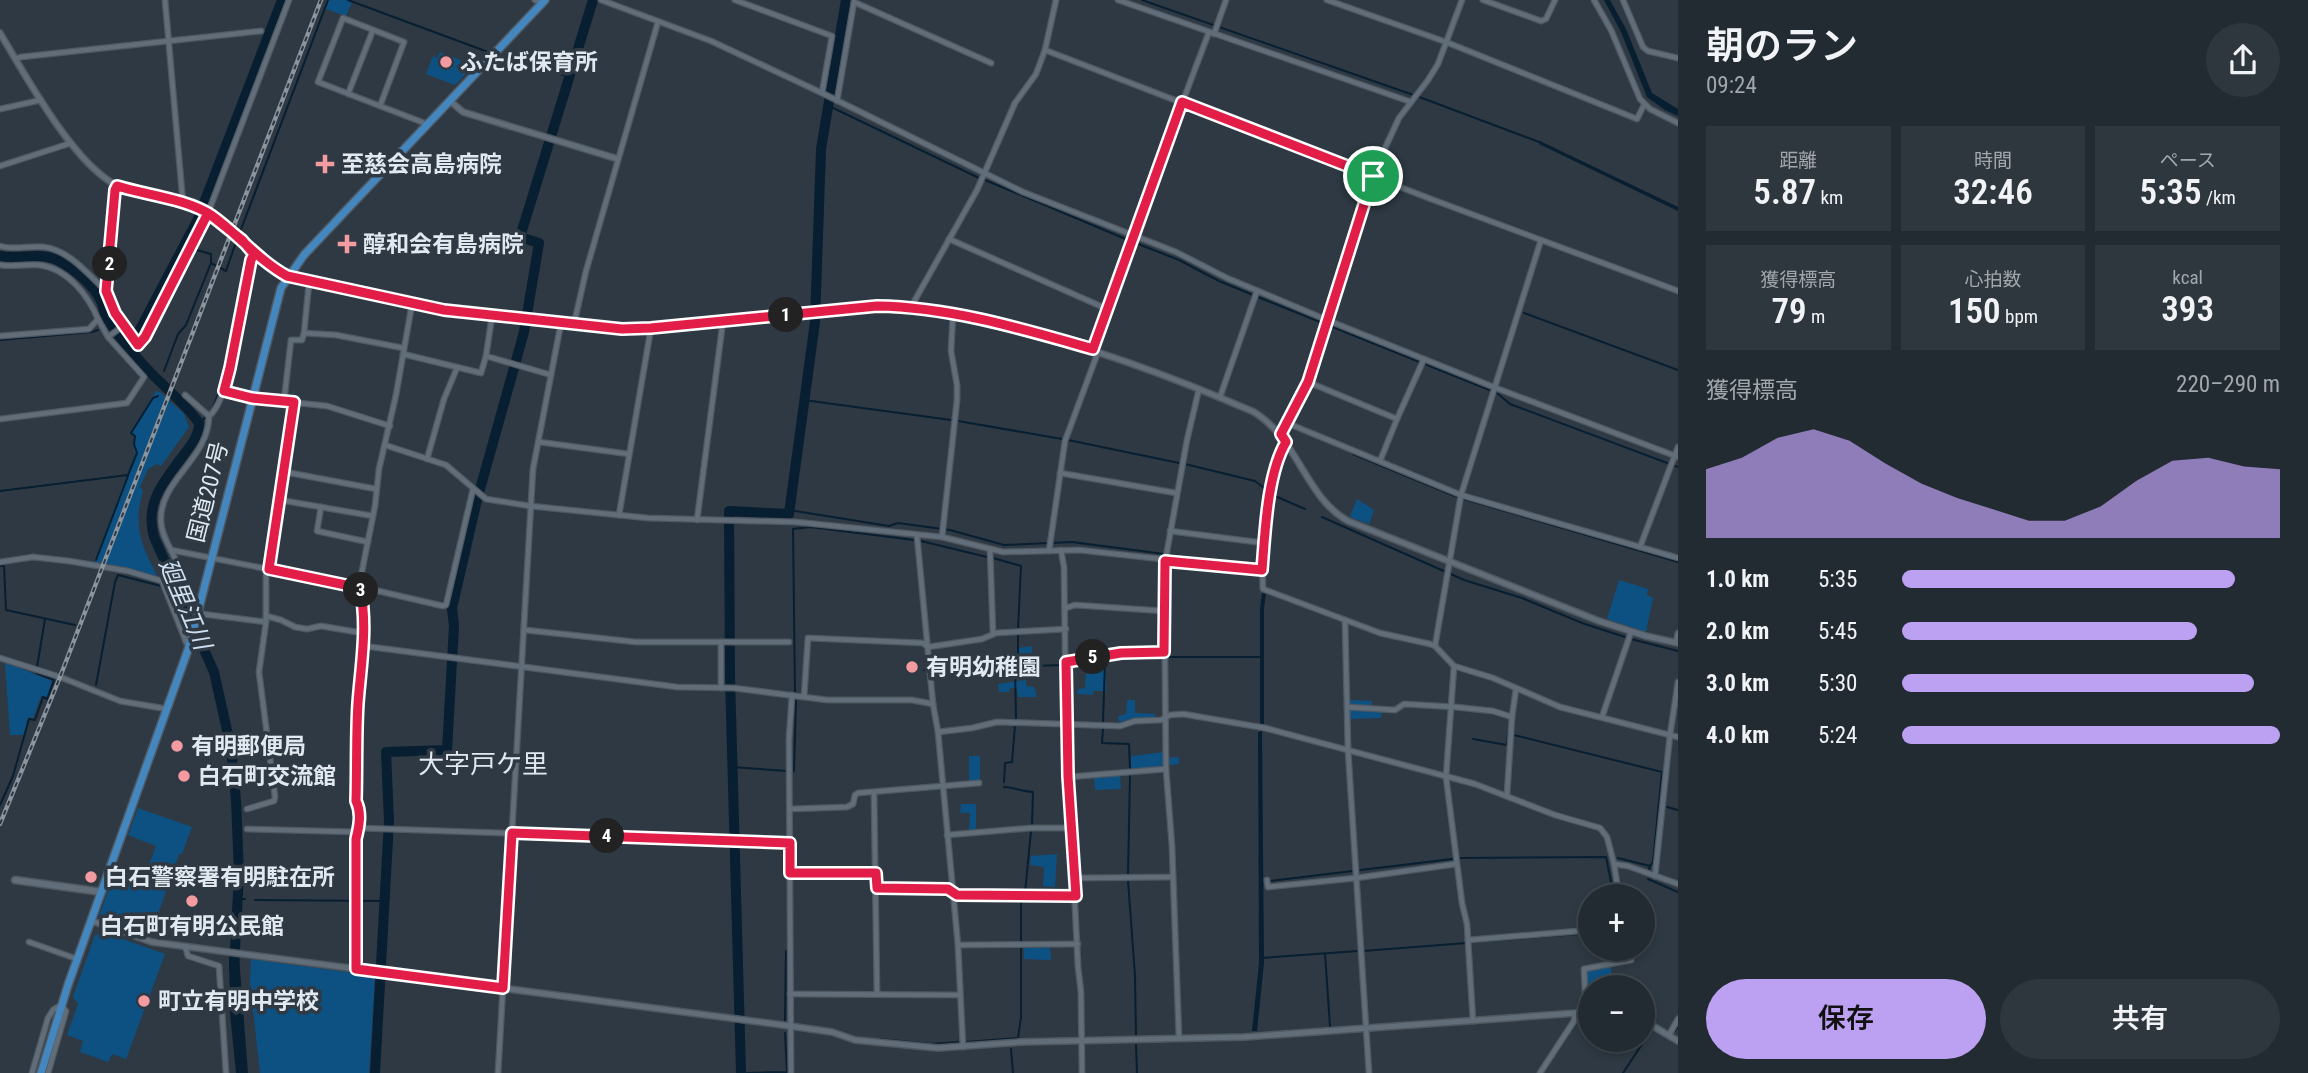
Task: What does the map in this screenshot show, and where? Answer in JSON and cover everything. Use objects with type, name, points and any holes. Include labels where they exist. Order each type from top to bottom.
[{"type":"highway","name":"国道207号","points":[[41,1073],[61,1005],[189,647],[277,301],[287,276],[541,1]]},
{"type":"main road","points":[[15,880],[102,892]]},
{"type":"street","points":[[165,0],[183,203]]},
{"type":"street","points":[[0,246],[16,249],[42,247],[63,253],[106,291],[115,313],[138,345],[145,337],[208,213],[289,0]]},
{"type":"street","points":[[601,0],[711,41],[984,174],[1176,252],[1257,291],[1423,363],[1676,456]]},
{"type":"street","points":[[735,0],[832,36],[822,93]]},
{"type":"street","points":[[911,307],[981,182],[1015,103],[1036,74],[1045,50],[1056,0]]},
{"type":"street","points":[[1118,0],[1412,101]]},
{"type":"street","points":[[1050,545],[1069,424],[1096,350],[1129,244],[1182,102],[1226,0]]},
{"type":"street","points":[[1327,0],[1446,42],[1637,119],[1644,105]]},
{"type":"street","points":[[1281,434],[1308,382],[1373,176],[1389,136],[1438,64],[1462,0]]},
{"type":"street","points":[[1483,0],[1541,21],[1546,19],[1555,0]]},
{"type":"street","points":[[1594,0],[1611,30],[1635,90],[1644,105],[1678,123]]},
{"type":"street","points":[[1622,0],[1643,47],[1648,51],[1678,58]]},
{"type":"street","points":[[838,102],[854,1],[991,63]]},
{"type":"street","points":[[380,106],[404,42],[342,18],[318,82],[426,124]]},
{"type":"street","points":[[574,324],[586,271],[658,21]]},
{"type":"street","points":[[348,94],[373,30]]},
{"type":"street","points":[[16,59],[261,31]]},
{"type":"street","points":[[0,33],[71,143],[99,175],[117,186],[183,203],[208,213],[242,240],[254,254],[287,276],[412,304],[492,316],[622,329],[877,306],[911,307],[953,314],[1046,336],[1096,350],[1254,412],[1281,434],[1321,497],[1338,515],[1357,526],[1629,636],[1677,642],[1678,633]]},
{"type":"street","points":[[1045,50],[1678,290]]},
{"type":"street","points":[[0,108],[41,99]]},
{"type":"street","points":[[450,101],[463,112],[618,159]]},
{"type":"street","points":[[0,166],[71,143]]},
{"type":"street","points":[[106,291],[117,186]]},
{"type":"street","points":[[949,239],[1107,309]]},
{"type":"street","points":[[1435,646],[1461,495],[1541,240]]},
{"type":"street","points":[[208,414],[215,412],[224,391],[254,254]]},
{"type":"street","points":[[0,265],[40,265],[63,275],[92,303],[108,337],[144,377],[127,403],[0,419]]},
{"type":"street","points":[[284,401],[291,340],[302,340],[309,282]]},
{"type":"street","points":[[1220,397],[1257,291]]},
{"type":"street","points":[[356,969],[358,708],[365,646],[364,608],[360,588],[412,304]]},
{"type":"street","points":[[942,532],[957,400],[951,351],[953,314]]},
{"type":"street","points":[[304,333],[336,335],[481,373],[492,316]]},
{"type":"street","points":[[0,336],[89,329],[98,319]]},
{"type":"street","points":[[697,520],[723,321]]},
{"type":"street","points":[[498,1073],[533,470],[561,323]]},
{"type":"street","points":[[108,337],[123,326]]},
{"type":"street","points":[[619,515],[651,328]]},
{"type":"street","points":[[486,356],[551,375]]},
{"type":"street","points":[[1380,461],[1423,363]]},
{"type":"street","points":[[426,459],[444,399],[457,368]]},
{"type":"street","points":[[1308,382],[1397,419]]},
{"type":"street","points":[[1179,1038],[1166,769],[1164,611],[1166,556],[1199,389]]},
{"type":"street","points":[[224,391],[252,398],[339,409],[390,426]]},
{"type":"street","points":[[185,395],[208,414]]},
{"type":"street","points":[[247,809],[274,801],[275,797],[259,672],[266,619],[267,569],[285,472],[294,402]]},
{"type":"street","points":[[208,414],[209,426],[204,443],[166,495],[161,525],[198,610],[205,615],[281,620],[307,629],[321,626],[363,632]]},
{"type":"street","points":[[1287,423],[1461,495],[1678,558]]},
{"type":"street","points":[[539,442],[629,454]]},
{"type":"street","points":[[1286,442],[1276,467],[1271,493],[1264,543],[1263,589],[1380,633],[1435,646],[1454,666],[1493,678],[1560,707],[1678,737]]},
{"type":"street","points":[[385,445],[452,468],[486,499],[530,506],[697,520],[796,522],[917,536],[942,532],[990,549],[1014,553],[1050,545],[1061,550],[1166,556],[1262,570]]},
{"type":"street","points":[[1640,547],[1678,447]]},
{"type":"street","points":[[285,472],[376,489]]},
{"type":"street","points":[[1060,473],[1177,493]]},
{"type":"street","points":[[172,550],[374,590],[422,603],[446,605],[477,492]]},
{"type":"street","points":[[280,500],[373,516]]},
{"type":"street","points":[[321,507],[317,531],[368,542]]},
{"type":"street","points":[[1170,531],[1264,543]]},
{"type":"street","points":[[917,536],[958,945],[963,1047]]},
{"type":"street","points":[[990,549],[993,634]]},
{"type":"street","points":[[1061,550],[1065,568],[1066,723],[1082,1073]]},
{"type":"street","points":[[0,562],[33,557],[69,561],[128,571],[162,581],[189,647]]},
{"type":"street","points":[[1066,608],[1075,605],[1164,611]]},
{"type":"street","points":[[1345,620],[1348,750],[1368,1073]]},
{"type":"street","points":[[524,629],[635,642],[789,642]]},
{"type":"street","points":[[804,697],[808,638],[923,643],[928,646],[982,639],[993,634],[1066,629]]},
{"type":"street","points":[[1602,718],[1629,636]]},
{"type":"street","points":[[723,688],[726,642]]},
{"type":"street","points":[[365,646],[677,687],[734,688],[827,700],[912,700],[933,704]]},
{"type":"street","points":[[1066,662],[1121,653],[1164,652]]},
{"type":"street","points":[[0,658],[60,677],[120,701],[168,709]]},
{"type":"street","points":[[1454,666],[1446,777],[1468,940],[1474,1021]]},
{"type":"street","points":[[1655,876],[1678,682]]},
{"type":"street","points":[[1507,795],[1516,689]]},
{"type":"street","points":[[791,1073],[789,739],[792,695]]},
{"type":"street","points":[[1347,707],[1395,710],[1404,704],[1493,711],[1512,717]]},
{"type":"street","points":[[938,732],[997,722],[1120,726],[1135,721],[1183,714],[1261,728],[1475,783],[1555,815],[1600,828],[1607,837],[1617,884]]},
{"type":"street","points":[[1068,776],[1166,769]]},
{"type":"street","points":[[790,809],[847,807],[853,804],[855,795],[859,793],[979,783]]},
{"type":"street","points":[[874,793],[877,994]]},
{"type":"street","points":[[947,835],[1031,828],[1072,828]]},
{"type":"street","points":[[247,829],[388,829],[790,843]]},
{"type":"street","points":[[1267,882],[1268,887],[1456,860]]},
{"type":"street","points":[[1614,864],[1678,884]]},
{"type":"street","points":[[790,873],[876,873]]},
{"type":"street","points":[[1075,878],[1172,877]]},
{"type":"street","points":[[877,888],[948,889],[957,895],[1076,896]]},
{"type":"street","points":[[92,921],[152,942],[790,1026],[832,1032],[855,1040],[912,1047],[1244,1037],[1578,1013]]},
{"type":"street","points":[[1468,940],[1578,931]]},
{"type":"street","points":[[29,942],[78,959]]},
{"type":"street","points":[[958,945],[1078,944]]},
{"type":"street","points":[[185,946],[188,956],[219,966],[226,1073]]},
{"type":"street","points":[[1585,975],[1584,969],[1626,961]]},
{"type":"street","points":[[790,994],[960,995]]},
{"type":"street","points":[[32,1073],[48,1018],[53,1010],[61,1005],[66,1011],[48,1073]]},
{"type":"street","points":[[1540,1073],[1574,1021],[1575,1013]]},
{"type":"street","points":[[1669,1035],[1678,1019]]},
{"type":"street","points":[[1655,1027],[1678,1041]]},
{"type":"shaded area","points":[[329,0],[352,2],[346,16],[326,9]]},
{"type":"shaded area","points":[[1604,0],[1610,0],[1626,29],[1652,93],[1678,109],[1678,116],[1647,97],[1621,32]]},
{"type":"shaded area","points":[[440,52],[461,60],[460,64],[471,68],[455,85],[426,74],[433,56],[437,58]]},
{"type":"shaded area","points":[[1540,141],[1678,207],[1678,211],[1539,144]]},
{"type":"shaded area","points":[[156,391],[184,414],[189,427],[161,466],[157,464],[148,469],[140,487],[143,491],[138,516],[140,536],[158,578],[94,563],[135,454],[134,436],[130,433]]},
{"type":"shaded area","points":[[1357,499],[1374,510],[1369,524],[1350,517]]},
{"type":"shaded area","points":[[1619,580],[1648,589],[1647,595],[1653,598],[1646,632],[1607,619]]},
{"type":"shaded area","points":[[1262,593],[1266,594],[1262,732],[1264,963],[1257,1031],[1252,1031],[1259,963],[1258,732]]},
{"type":"shaded area","points":[[1032,646],[1032,665],[1019,666],[1019,648]]},
{"type":"shaded area","points":[[1106,661],[1106,691],[1094,691],[1093,695],[1077,694],[1078,689],[1085,688],[1086,674],[1093,672],[1093,663]]},
{"type":"shaded area","points":[[5,662],[52,681],[47,697],[41,696],[33,718],[28,717],[24,735],[10,735]]},
{"type":"shaded area","points":[[1019,675],[1026,675],[1026,686],[1034,687],[1037,697],[1018,697],[1017,688],[1010,688],[1009,692],[999,692],[998,684],[1019,681]]},
{"type":"shaded area","points":[[1127,700],[1135,700],[1135,713],[1155,714],[1155,718],[1119,722],[1118,716],[1126,714]]},
{"type":"shaded area","points":[[1349,700],[1372,701],[1372,709],[1382,711],[1381,718],[1350,719]]},
{"type":"shaded area","points":[[1164,752],[1164,758],[1179,757],[1179,764],[1131,770],[1131,756]]},
{"type":"shaded area","points":[[969,756],[980,756],[980,782],[969,781]]},
{"type":"shaded area","points":[[1120,774],[1121,789],[1095,790],[1094,777]]},
{"type":"shaded area","points":[[961,804],[976,804],[976,831],[969,831],[970,813],[960,813]]},
{"type":"shaded area","points":[[138,808],[192,827],[182,854],[179,854],[150,937],[98,919],[113,878],[141,888],[156,846],[128,835]]},
{"type":"shaded area","points":[[1057,854],[1055,887],[1043,886],[1044,867],[1030,865],[1031,856]]},
{"type":"shaded area","points":[[106,933],[165,954],[126,1059],[112,1054],[108,1062],[80,1052],[83,1041],[67,1035],[78,1004],[73,997],[95,935]]},
{"type":"shaded area","points":[[1024,946],[1050,946],[1051,960],[1024,959]]},
{"type":"shaded area","points":[[229,956],[239,957],[248,1073],[236,1073],[230,1013]]},
{"type":"shaded area","points":[[251,959],[375,976],[369,1073],[260,1073],[250,982]]},
{"type":"shaded area","points":[[1611,965],[1611,975],[1586,975],[1586,970]]},
{"type":"waterway","points":[[125,342],[139,331],[197,221],[282,0]]},
{"type":"waterway","points":[[240,232],[328,0]]},
{"type":"waterway","points":[[348,0],[488,52]]},
{"type":"waterway","points":[[375,1073],[389,821],[386,752],[447,750],[454,626],[452,608],[477,500],[524,332],[539,243],[520,237],[593,0]]},
{"type":"waterway","points":[[741,1073],[730,677],[729,511],[789,514],[815,322],[821,149],[846,0]]},
{"type":"waterway","points":[[1142,0],[1539,142]]},
{"type":"waterway","points":[[500,56],[570,77]]},
{"type":"waterway","points":[[829,106],[979,178]]},
{"type":"waterway","points":[[985,180],[1128,240]]},
{"type":"waterway","points":[[1133,242],[1179,260],[1253,295]]},
{"type":"waterway","points":[[211,263],[226,271],[235,245]]},
{"type":"waterway","points":[[164,371],[211,263],[211,254],[193,249]]},
{"type":"waterway","name":"廻里江川","points":[[0,256],[52,258],[65,264],[89,283],[98,295],[106,317],[121,339],[199,423],[193,443],[158,492],[152,524],[154,537],[214,672],[231,748],[239,874],[234,969]]},
{"type":"waterway","points":[[1258,297],[1497,393],[1510,404],[1678,467]]},
{"type":"waterway","points":[[1524,313],[1678,370]]},
{"type":"waterway","name":"廻里江川","points":[[107,326],[110,323]]},
{"type":"waterway","points":[[0,340],[98,330]]},
{"type":"waterway","points":[[212,410],[228,369]]},
{"type":"waterway","points":[[0,491],[128,475],[137,453],[135,436],[131,433],[153,398],[158,396]]},
{"type":"waterway","points":[[804,400],[951,420]]},
{"type":"waterway","points":[[199,423],[206,417]]},
{"type":"waterway","points":[[958,421],[1062,439]]},
{"type":"waterway","points":[[1068,440],[1179,463]]},
{"type":"waterway","points":[[1353,454],[1457,497]]},
{"type":"waterway","points":[[1185,464],[1255,481],[1275,496],[1305,509]]},
{"type":"waterway","points":[[96,560],[128,476]]},
{"type":"waterway","points":[[1464,499],[1678,562]]},
{"type":"waterway","points":[[789,510],[889,526],[898,523],[950,530],[1004,545],[1072,542],[1257,566]]},
{"type":"waterway","points":[[789,514],[790,518]]},
{"type":"waterway","points":[[1322,517],[1464,580],[1522,598],[1582,623],[1678,651]]},
{"type":"waterway","points":[[795,692],[793,529],[810,527],[914,540]]},
{"type":"waterway","points":[[921,541],[987,557]]},
{"type":"waterway","points":[[993,558],[1021,566],[1018,629]]},
{"type":"waterway","points":[[0,566],[4,566],[6,610],[75,625]]},
{"type":"waterway","points":[[96,685],[118,575],[161,586]]},
{"type":"waterway","points":[[166,584],[174,582]]},
{"type":"waterway","points":[[0,805],[13,776],[29,719],[35,720],[43,697],[47,699],[54,680],[36,673],[45,619]]},
{"type":"waterway","points":[[1018,634],[1018,666]]},
{"type":"waterway","points":[[1068,665],[1115,658],[1163,657]]},
{"type":"waterway","points":[[1168,657],[1260,657]]},
{"type":"waterway","points":[[1103,723],[1105,661]]},
{"type":"waterway","points":[[934,669],[1064,665]]},
{"type":"waterway","points":[[1015,668],[1016,718]]},
{"type":"waterway","points":[[794,771],[796,700]]},
{"type":"waterway","points":[[1004,782],[1005,763],[1012,762],[1015,725]]},
{"type":"waterway","points":[[1103,728],[1102,743],[1129,744],[1130,769]]},
{"type":"waterway","points":[[1473,739],[1507,745],[1508,734]]},
{"type":"waterway","points":[[1514,735],[1662,772],[1653,862],[1650,866]]},
{"type":"waterway","points":[[732,767],[787,771],[787,840]]},
{"type":"waterway","points":[[1128,875],[1130,775]]},
{"type":"waterway","points":[[1004,787],[1033,792],[1032,825]]},
{"type":"waterway","points":[[1667,807],[1678,810]]},
{"type":"waterway","points":[[1025,893],[1031,831]]},
{"type":"waterway","points":[[787,846],[788,917]]},
{"type":"waterway","points":[[1270,881],[1460,858],[1606,857],[1612,884]]},
{"type":"waterway","points":[[1618,858],[1650,866],[1649,870]]},
{"type":"waterway","points":[[1648,879],[1678,892]]},
{"type":"waterway","points":[[1128,880],[1136,1035]]},
{"type":"waterway","name":"廻里江川","points":[[238,899],[245,899]]},
{"type":"waterway","points":[[255,900],[385,901]]},
{"type":"waterway","points":[[1021,900],[1021,942]]},
{"type":"waterway","points":[[1471,942],[1578,934]]},
{"type":"waterway","points":[[1363,951],[1466,943]]},
{"type":"waterway","points":[[966,1042],[1018,1038],[1021,1017],[1021,948]]},
{"type":"waterway","points":[[785,1021],[786,951]]},
{"type":"waterway","points":[[1261,958],[1358,951]]},
{"type":"waterway","points":[[1325,954],[1330,1026]]},
{"type":"waterway","points":[[1675,1031],[1678,1026]]},
{"type":"waterway","points":[[747,1073],[787,1072],[785,1033]]},
{"type":"waterway","points":[[880,1039],[931,1044],[959,1042]]},
{"type":"waterway","points":[[1136,1045],[1137,1073]]},
{"type":"waterway","points":[[1011,1049],[1013,1073]]},
{"type":"waterway","points":[[1623,1073],[1637,1052]]},
{"type":"railway","points":[[0,824],[60,677],[321,0]]},
{"type":"place","name":"ふたば保育所","points":[[446,62]]},
{"type":"place","name":"至慈会高島病院","points":[[325,164]]},
{"type":"place","name":"醇和会有島病院","points":[[347,244]]},
{"type":"place","name":"有明幼稚園","points":[[912,667]]},
{"type":"place","name":"有明郵便局","points":[[177,746]]},
{"type":"place","name":"白石町交流館","points":[[184,776]]},
{"type":"place","name":"白石警察署有明駐在所","points":[[91,877]]},
{"type":"place","name":"白石町有明公民館","points":[[192,901]]},
{"type":"place","name":"町立有明中学校","points":[[144,1001]]},
{"type":"district","name":"大字戸ケ里","points":[[483,764]]},
{"type":"route","points":[[1373,176],[1182,102],[1093,349],[953,314],[911,307],[877,306],[622,329],[444,310],[287,276],[254,254],[242,240],[220,222],[208,213],[183,203],[117,186],[106,291],[115,313],[138,345],[145,337],[208,213],[242,240],[254,254],[224,391],[252,398],[294,402],[269,569],[360,588],[364,608],[365,646],[358,708],[356,969],[503,988],[512,833],[790,843],[790,873],[876,873],[877,888],[948,889],[957,895],[1076,896],[1068,776],[1066,662],[1121,653],[1164,652],[1165,561],[1262,570],[1267,511],[1276,467],[1286,442],[1281,434],[1308,382],[1373,176]]}]
